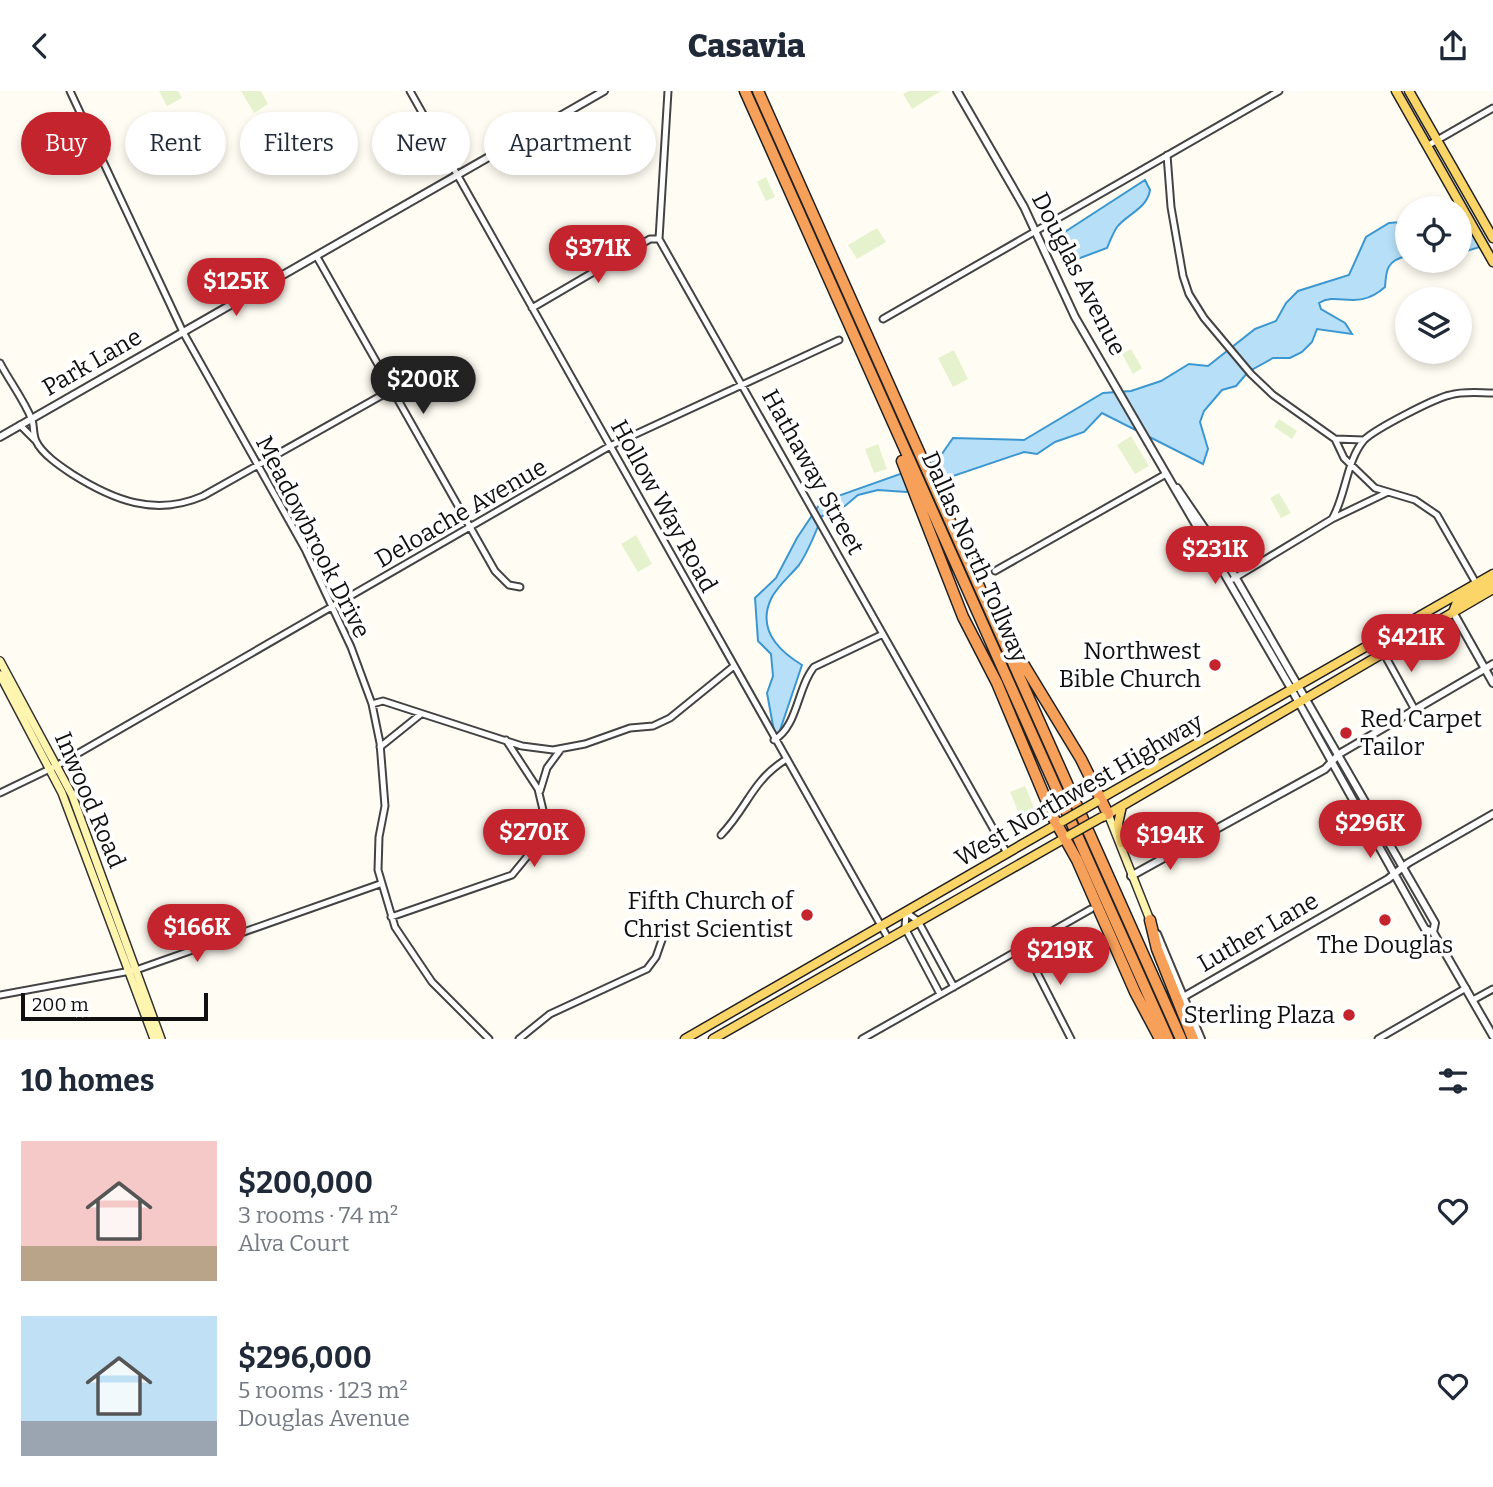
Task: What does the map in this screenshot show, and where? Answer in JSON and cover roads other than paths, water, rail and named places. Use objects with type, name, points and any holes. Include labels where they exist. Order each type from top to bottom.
[{"type":"highway","name":"Dallas North Tollway","points":[[745,91],[885,410],[1168,1039]]},
{"type":"highway","name":"Dallas North Tollway","points":[[758,91],[1181,1039]]},
{"type":"highway","points":[[885,410],[957,604],[997,683],[1135,992],[1160,1039]]},
{"type":"highway","points":[[993,616],[1081,759],[1105,815]]},
{"type":"highway","points":[[1150,920],[1157,949],[1193,1039]]},
{"type":"main road","points":[[1396,91],[1493,262]]},
{"type":"main road","points":[[1409,91],[1492,235]]},
{"type":"main road","name":"West Northwest Highway","points":[[685,1039],[1493,573]]},
{"type":"main road","points":[[1453,612],[1457,602],[1493,580]]},
{"type":"main road","name":"West Northwest Highway","points":[[713,1039],[1122,806],[1493,589]]},
{"type":"main road","name":"Inwood Road","points":[[0,661],[54,767],[161,1039]]},
{"type":"main road","name":"Inwood Road","points":[[0,675],[54,767]]},
{"type":"main road","points":[[1268,704],[1275,716]]},
{"type":"main road","points":[[1122,806],[1118,824],[1121,843],[1131,876],[1150,920]]},
{"type":"main road","points":[[1105,815],[1121,843]]},
{"type":"main road","name":"Inwood Road","points":[[133,971],[154,1039]]},
{"type":"street","name":"Meadowbrook Drive","points":[[70,91],[183,333],[334,606],[372,704],[380,747],[385,806],[379,837],[380,884],[391,917],[417,964],[489,1039]]},
{"type":"street","name":"Hollow Way Road","points":[[410,91],[422,112]]},
{"type":"street","name":"Park Lane","points":[[470,168],[604,91]]},
{"type":"street","points":[[532,308],[650,239],[659,239],[668,91]]},
{"type":"street","name":"Douglas Avenue","points":[[957,91],[1037,231],[1075,317],[1228,582],[1295,688],[1306,697],[1435,923],[1433,932]]},
{"type":"street","points":[[1259,91],[1264,99]]},
{"type":"street","points":[[883,319],[1279,91]]},
{"type":"street","points":[[1427,146],[1493,108]]},
{"type":"street","points":[[1167,155],[1171,207],[1185,284],[1204,318],[1251,374],[1273,395],[1335,439],[1352,465],[1375,488],[1415,500],[1437,515],[1476,583]]},
{"type":"street","name":"Park Lane","points":[[0,437],[457,175]]},
{"type":"street","name":"Hollow Way Road","points":[[457,175],[785,760],[888,938]]},
{"type":"street","points":[[1481,240],[1492,235]]},
{"type":"street","name":"Hathaway Street","points":[[659,239],[1007,853]]},
{"type":"street","points":[[317,257],[470,528],[502,580],[520,587]]},
{"type":"street","name":"Deloache Avenue","points":[[0,793],[54,767],[610,446],[839,341]]},
{"type":"street","points":[[0,363],[32,419],[36,441]]},
{"type":"street","points":[[20,425],[64,469],[87,483],[111,496],[144,506],[165,507],[189,502],[259,467],[393,389]]},
{"type":"street","points":[[1335,439],[1364,440],[1443,397],[1461,393],[1493,393]]},
{"type":"street","points":[[1332,519],[1341,504],[1352,465],[1364,440]]},
{"type":"street","points":[[995,571],[1166,474]]},
{"type":"street","name":"Douglas Avenue","points":[[1166,474],[1206,529],[1235,577],[1295,688],[1297,702],[1331,765],[1424,929],[1433,932],[1493,1036]]},
{"type":"street","points":[[1228,582],[1332,519],[1386,493]]},
{"type":"street","points":[[1199,533],[1206,529]]},
{"type":"street","points":[[1453,612],[1493,683]]},
{"type":"street","points":[[774,740],[787,729],[806,677],[814,667],[883,634]]},
{"type":"street","points":[[1383,652],[1415,710]]},
{"type":"street","points":[[1131,876],[1331,765],[1339,754],[1493,664]]},
{"type":"street","points":[[372,704],[383,701],[533,748],[561,748],[631,728],[653,726],[670,718],[734,666]]},
{"type":"street","points":[[380,747],[421,713]]},
{"type":"street","points":[[391,917],[512,875],[536,847],[543,810],[539,794],[526,768],[505,739]]},
{"type":"street","points":[[539,794],[547,768],[561,748]]},
{"type":"street","points":[[721,835],[740,814],[759,779],[785,760]]},
{"type":"street","points":[[1352,802],[1362,796]]},
{"type":"street","points":[[1360,815],[1370,809]]},
{"type":"street","name":"Luther Lane","points":[[1185,996],[1394,875],[1493,814]]},
{"type":"street","points":[[0,995],[133,971],[380,884]]},
{"type":"street","points":[[862,1039],[1091,909]]},
{"type":"street","points":[[906,912],[918,921],[954,986]]},
{"type":"street","points":[[906,912],[905,928],[940,994]]},
{"type":"street","points":[[1150,920],[1185,996],[1201,1039]]},
{"type":"street","points":[[519,1039],[550,1014],[647,969],[656,957],[663,937]]},
{"type":"street","points":[[1024,947],[1071,1039]]},
{"type":"street","points":[[1378,1039],[1466,988]]},
{"type":"street","points":[[1473,1000],[1493,989]]},
{"type":"water","points":[[1145,180],[1150,190],[1148,197],[1141,207],[1121,222],[1107,248],[1072,261],[1057,237]]},
{"type":"water","points":[[1395,222],[1395,260],[1389,267],[1385,287],[1366,298],[1333,299],[1319,303],[1321,309],[1345,323],[1352,334],[1317,329],[1312,342],[1302,352],[1290,358],[1273,358],[1248,372],[1236,386],[1222,390],[1204,411],[1200,422],[1208,449],[1203,464],[1102,413],[1084,432],[1055,442],[1037,454],[1024,452],[906,492],[878,490],[858,495],[845,506],[822,516],[803,559],[777,590],[767,610],[769,629],[778,646],[802,665],[776,742],[767,693],[773,676],[771,654],[758,641],[755,598],[776,578],[797,538],[821,502],[937,461],[953,438],[1024,440],[1103,393],[1131,391],[1161,381],[1189,364],[1208,366],[1255,329],[1276,321],[1286,303],[1298,291],[1349,275],[1366,237],[1389,223]]},
{"type":"water","points":[[1472,233],[1480,247],[1472,249]]},
{"type":"place","name":"Northwest Bible Church","points":[[1215,665]]},
{"type":"place","name":"Red Carpet Tailor","points":[[1346,733]]},
{"type":"place","name":"Fifth Church of Christ Scientist","points":[[807,915]]},
{"type":"place","name":"The Douglas","points":[[1385,920]]},
{"type":"place","name":"Sterling Plaza","points":[[1349,1015]]}]
